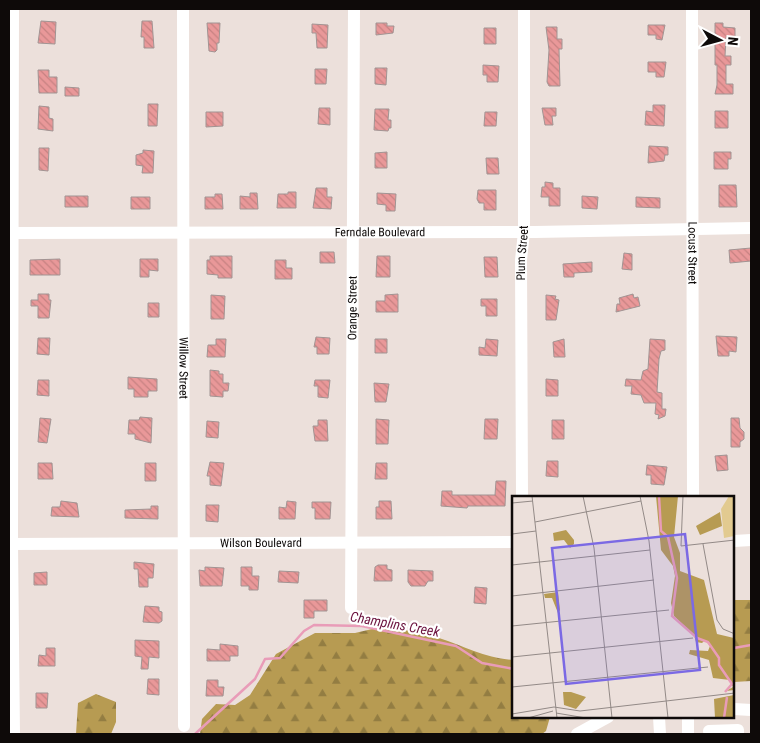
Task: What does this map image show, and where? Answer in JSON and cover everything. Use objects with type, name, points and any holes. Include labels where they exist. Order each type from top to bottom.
[{"type":"street","points":[[13,9],[10,233],[10,544],[14,734]]},
{"type":"street","name":"Willow Street","points":[[183,9],[184,726]]},
{"type":"street","name":"Orange Street","points":[[351,608],[354,9]]},
{"type":"street","name":"Plum Street","points":[[522,496],[521,260],[524,232],[524,9]]},
{"type":"street","name":"Locust Street","points":[[692,9],[693,496]]},
{"type":"street","name":"Ferndale Boulevard","points":[[10,233],[524,232],[751,228]]},
{"type":"street","points":[[735,541],[751,540]]},
{"type":"street","name":"Wilson Boulevard","points":[[10,544],[512,542]]},
{"type":"street","points":[[735,709],[751,710]]},
{"type":"street","points":[[577,734],[606,718]]},
{"type":"street","points":[[659,718],[660,734]]},
{"type":"street","points":[[688,718],[688,734]]},
{"type":"street","points":[[710,734],[710,731],[738,730],[738,734]]},
{"type":"street","points":[[746,734],[751,734]]},
{"type":"green space","points":[[735,600],[751,600],[751,681],[735,682]]},
{"type":"green space","points":[[385,626],[426,634],[485,655],[512,660],[512,718],[550,718],[546,731],[542,734],[200,734],[202,719],[216,704],[235,705],[250,695],[276,654],[315,633],[355,633]]},
{"type":"green space","points":[[96,694],[116,702],[116,722],[111,734],[76,734],[78,703]]},
{"type":"building","points":[[41,21],[56,22],[55,44],[38,43]]},
{"type":"building","points":[[142,21],[152,21],[154,48],[144,48],[144,37],[141,37]]},
{"type":"building","points":[[207,23],[220,23],[219,43],[217,43],[217,50],[215,52],[209,51]]},
{"type":"building","points":[[376,23],[387,23],[387,26],[394,26],[393,33],[376,35]]},
{"type":"building","points":[[715,23],[723,23],[723,27],[735,28],[735,37],[726,37],[725,56],[731,56],[731,65],[726,65],[726,84],[733,84],[733,94],[715,94],[717,65],[715,65]]},
{"type":"building","points":[[312,24],[328,25],[327,48],[317,48],[316,33],[312,33]]},
{"type":"building","points":[[648,25],[665,25],[662,40],[656,39],[656,35],[648,35]]},
{"type":"building","points":[[546,27],[557,27],[557,39],[562,39],[562,49],[559,49],[560,86],[549,86],[547,82],[549,50]]},
{"type":"building","points":[[484,28],[496,28],[496,44],[484,44]]},
{"type":"building","points":[[648,62],[666,62],[664,77],[656,77],[656,72],[648,72]]},
{"type":"building","points":[[483,65],[499,66],[498,82],[487,82],[487,75],[483,75]]},
{"type":"building","points":[[375,68],[387,68],[386,85],[375,84]]},
{"type":"building","points":[[315,69],[327,69],[326,84],[315,84]]},
{"type":"building","points":[[38,70],[49,70],[49,77],[57,77],[57,93],[39,93]]},
{"type":"building","points":[[65,87],[79,88],[79,96],[65,96]]},
{"type":"building","points":[[148,104],[158,104],[157,126],[148,126]]},
{"type":"building","points":[[653,105],[665,105],[664,126],[645,125],[646,111],[653,112]]},
{"type":"building","points":[[39,106],[49,107],[49,118],[53,119],[53,131],[38,129]]},
{"type":"building","points":[[319,108],[330,108],[330,125],[318,124]]},
{"type":"building","points":[[542,108],[556,108],[556,116],[552,116],[553,125],[545,125]]},
{"type":"building","points":[[375,109],[389,109],[388,120],[391,120],[391,128],[388,131],[374,130]]},
{"type":"building","points":[[715,111],[728,111],[728,128],[715,128]]},
{"type":"building","points":[[206,112],[223,112],[223,126],[206,127]]},
{"type":"building","points":[[485,112],[497,112],[496,126],[484,126]]},
{"type":"building","points":[[649,146],[668,147],[668,155],[665,155],[664,161],[648,163]]},
{"type":"building","points":[[39,148],[49,148],[48,171],[39,170]]},
{"type":"building","points":[[143,150],[154,151],[153,173],[142,173],[143,166],[136,165],[136,155],[143,153]]},
{"type":"building","points":[[387,152],[387,168],[375,168],[375,153]]},
{"type":"building","points":[[714,152],[731,152],[731,159],[728,159],[728,169],[714,169]]},
{"type":"building","points":[[486,158],[498,158],[499,174],[487,174]]},
{"type":"building","points":[[545,182],[553,183],[553,188],[560,188],[560,206],[549,206],[549,197],[541,197],[542,187],[545,187]]},
{"type":"building","points":[[719,185],[736,185],[737,207],[719,207]]},
{"type":"building","points":[[316,188],[327,188],[327,197],[332,197],[331,209],[313,208]]},
{"type":"building","points":[[478,190],[496,190],[496,210],[484,210],[484,203],[479,203],[477,199]]},
{"type":"building","points":[[288,192],[296,192],[296,208],[277,208],[278,194],[288,194]]},
{"type":"building","points":[[250,193],[257,193],[258,209],[240,209],[240,196],[250,197]]},
{"type":"building","points":[[377,193],[396,194],[395,211],[386,211],[386,205],[377,204]]},
{"type":"building","points":[[215,194],[222,194],[223,209],[205,209],[205,197],[215,197]]},
{"type":"building","points":[[65,196],[88,196],[88,207],[65,207]]},
{"type":"building","points":[[582,196],[598,197],[597,209],[582,208]]},
{"type":"building","points":[[131,197],[150,197],[150,209],[131,209]]},
{"type":"building","points":[[636,197],[660,198],[660,208],[636,207]]},
{"type":"building","points":[[751,248],[751,261],[730,263],[729,250]]},
{"type":"building","points":[[320,252],[334,252],[335,263],[320,263]]},
{"type":"building","points":[[624,253],[632,254],[632,270],[622,269]]},
{"type":"building","points":[[210,256],[232,256],[232,278],[218,278],[218,275],[207,274],[207,260],[210,260]]},
{"type":"building","points":[[377,256],[390,256],[390,277],[376,277]]},
{"type":"building","points":[[484,257],[497,257],[498,277],[485,277]]},
{"type":"building","points":[[60,259],[60,275],[30,275],[30,260]]},
{"type":"building","points":[[140,259],[158,259],[158,271],[149,270],[149,277],[140,277]]},
{"type":"building","points":[[275,260],[286,260],[286,268],[292,268],[292,279],[275,279]]},
{"type":"building","points":[[592,262],[592,272],[574,273],[574,277],[564,277],[563,264]]},
{"type":"building","points":[[38,294],[49,294],[49,300],[51,300],[49,318],[38,318],[38,306],[31,306],[31,300],[38,300]]},
{"type":"building","points":[[398,294],[398,312],[376,312],[376,301],[385,301],[385,295]]},
{"type":"building","points":[[633,294],[634,298],[638,297],[640,306],[616,312],[617,304],[620,304],[619,298]]},
{"type":"building","points":[[211,295],[225,296],[224,319],[211,319]]},
{"type":"building","points":[[546,295],[556,296],[555,299],[559,300],[556,320],[546,320]]},
{"type":"building","points":[[481,299],[497,299],[497,316],[486,316],[486,306],[481,306]]},
{"type":"building","points":[[148,303],[159,303],[159,317],[148,317]]},
{"type":"building","points":[[716,336],[737,337],[736,352],[729,351],[729,356],[718,356]]},
{"type":"building","points":[[316,337],[330,338],[329,354],[317,354],[317,347],[314,347]]},
{"type":"building","points":[[38,338],[50,338],[49,355],[37,354]]},
{"type":"building","points":[[216,339],[226,339],[225,357],[207,357],[208,345],[216,345]]},
{"type":"building","points":[[375,339],[387,339],[387,353],[375,353]]},
{"type":"building","points":[[486,339],[498,340],[497,356],[479,355],[479,347],[485,348]]},
{"type":"building","points":[[564,339],[565,357],[554,357],[553,342]]},
{"type":"building","points":[[650,339],[665,340],[665,350],[661,351],[659,359],[657,392],[662,393],[662,409],[666,409],[665,416],[658,419],[659,415],[655,414],[656,403],[644,403],[641,395],[631,394],[632,386],[625,386],[626,379],[641,380],[643,371],[648,369]]},
{"type":"building","points":[[210,370],[219,371],[219,374],[223,374],[223,383],[229,383],[228,391],[223,391],[223,397],[210,396]]},
{"type":"building","points":[[128,377],[157,379],[157,391],[148,391],[148,397],[134,397],[134,389],[128,389]]},
{"type":"building","points":[[546,379],[558,380],[558,396],[546,396]]},
{"type":"building","points":[[38,380],[49,380],[49,396],[37,395]]},
{"type":"building","points":[[315,380],[330,380],[328,398],[318,397],[318,386],[314,386]]},
{"type":"building","points":[[374,383],[389,384],[386,402],[375,402]]},
{"type":"building","points":[[140,417],[152,418],[151,443],[135,439],[135,434],[128,434],[129,420],[139,420]]},
{"type":"building","points":[[40,418],[51,419],[47,443],[38,442]]},
{"type":"building","points":[[731,418],[739,418],[740,428],[744,432],[744,439],[740,442],[740,447],[731,447]]},
{"type":"building","points":[[376,419],[389,420],[388,444],[376,444]]},
{"type":"building","points":[[485,419],[498,419],[497,439],[484,439]]},
{"type":"building","points":[[318,420],[327,420],[328,441],[315,441],[313,426],[318,426]]},
{"type":"building","points":[[552,420],[564,420],[564,439],[552,439]]},
{"type":"building","points":[[207,421],[219,422],[218,438],[206,437]]},
{"type":"building","points":[[727,455],[728,470],[717,471],[715,456]]},
{"type":"building","points":[[547,461],[558,461],[558,477],[546,476]]},
{"type":"building","points":[[210,462],[224,463],[221,486],[210,485],[210,476],[207,476]]},
{"type":"building","points":[[38,463],[52,463],[53,479],[38,479]]},
{"type":"building","points":[[145,463],[156,463],[156,481],[145,481]]},
{"type":"building","points":[[376,463],[387,463],[387,479],[375,479]]},
{"type":"building","points":[[647,465],[667,467],[664,485],[651,484],[651,475],[646,475]]},
{"type":"building","points":[[496,481],[506,481],[505,506],[468,506],[467,508],[441,506],[442,491],[452,491],[452,495],[495,495]]},
{"type":"building","points":[[61,501],[77,503],[79,517],[51,516],[52,507],[60,507]]},
{"type":"building","points":[[287,501],[296,502],[295,519],[279,519],[279,507],[286,508]]},
{"type":"building","points":[[379,501],[391,501],[392,519],[376,519],[376,507],[379,507]]},
{"type":"building","points":[[312,502],[331,502],[330,519],[315,519],[315,508],[312,508]]},
{"type":"building","points":[[206,505],[219,505],[218,522],[206,521]]},
{"type":"building","points":[[151,506],[158,506],[158,519],[125,518],[125,510],[151,509]]},
{"type":"building","points":[[134,562],[154,564],[153,578],[148,578],[148,587],[139,587],[138,569],[134,569]]},
{"type":"building","points":[[387,565],[387,569],[392,570],[392,581],[374,581],[375,567]]},
{"type":"building","points":[[205,567],[224,568],[222,586],[200,586],[199,570],[205,571]]},
{"type":"building","points":[[241,567],[252,567],[252,576],[259,576],[258,590],[249,590],[249,586],[241,586]]},
{"type":"building","points":[[408,570],[433,571],[433,581],[428,581],[425,586],[411,586],[408,582]]},
{"type":"building","points":[[279,571],[299,572],[298,583],[278,582]]},
{"type":"building","points":[[47,572],[47,585],[34,585],[34,573]]},
{"type":"building","points":[[475,587],[487,588],[486,604],[474,603]]},
{"type":"building","points":[[304,600],[327,600],[327,611],[314,611],[314,618],[304,618]]},
{"type":"building","points":[[145,606],[159,607],[159,611],[162,612],[162,621],[159,623],[143,622]]},
{"type":"building","points":[[135,640],[159,641],[159,658],[149,657],[148,669],[141,669],[142,657],[135,656]]},
{"type":"building","points":[[220,644],[238,646],[238,656],[230,656],[230,661],[207,661],[207,649],[220,650]]},
{"type":"building","points":[[46,648],[55,648],[55,666],[38,666],[39,655],[46,656]]},
{"type":"building","points":[[148,679],[159,679],[159,695],[147,694]]},
{"type":"building","points":[[207,680],[218,680],[218,687],[224,687],[223,696],[206,696]]},
{"type":"building","points":[[36,693],[48,693],[47,708],[36,708]]},
{"type":"waterway","name":"Champlins Creek","points":[[195,734],[255,679],[265,659],[280,658],[304,631],[314,625],[362,626],[456,646],[482,663],[512,669]]},
{"type":"waterway","name":"Champlins Creek","points":[[735,648],[751,645]]}]
